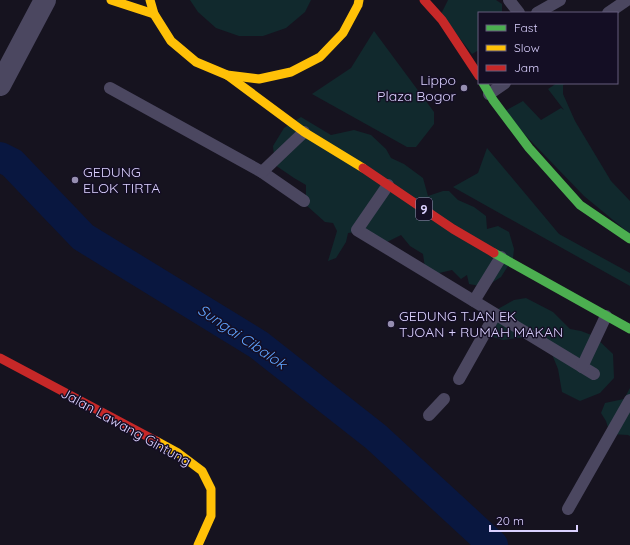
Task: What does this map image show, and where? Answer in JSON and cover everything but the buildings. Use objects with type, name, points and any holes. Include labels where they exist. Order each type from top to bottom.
[{"type":"main road","points":[[111,0],[154,14]]},
{"type":"main road","name":"9","points":[[150,0],[154,14],[171,41],[196,62],[227,75],[304,132],[360,166],[453,229],[561,292],[630,329]]},
{"type":"main road","name":"9","points":[[227,75],[259,79],[291,72],[320,57],[344,33],[359,0]]},
{"type":"main road","points":[[424,0],[442,20],[478,74]]},
{"type":"main road","points":[[484,84],[489,94],[529,148],[580,205],[630,239]]},
{"type":"main road","name":"Jalan Lawang Gintung","points":[[0,358],[178,453],[202,471],[211,489],[211,516],[198,545]]},
{"type":"street","points":[[0,86],[45,0]]},
{"type":"lane","points":[[509,0],[518,12]]},
{"type":"lane","points":[[539,12],[560,0]]},
{"type":"lane","points":[[609,12],[627,0]]},
{"type":"lane","points":[[489,94],[504,84]]},
{"type":"lane","points":[[110,88],[262,172],[304,201]]},
{"type":"lane","points":[[262,172],[304,132]]},
{"type":"lane","points":[[388,185],[357,230],[594,374]]},
{"type":"lane","points":[[474,301],[502,257]]},
{"type":"lane","points":[[458,379],[495,315]]},
{"type":"lane","points":[[582,367],[606,316]]},
{"type":"lane","points":[[429,415],[444,400]]},
{"type":"lane","points":[[568,509],[630,400]]},
{"type":"green space","points":[[190,0],[311,0],[305,12],[286,28],[263,36],[239,36],[216,28],[198,12]]},
{"type":"green space","points":[[448,0],[496,0],[502,4],[502,12],[478,12],[478,51],[472,54],[441,14]]},
{"type":"green space","points":[[374,31],[434,112],[434,124],[416,147],[407,147],[312,94],[351,68]]},
{"type":"green space","points":[[556,84],[565,84],[563,85],[563,94],[575,121],[611,181],[630,201],[630,234],[584,196],[503,112],[523,101],[541,120],[561,108],[564,110],[548,89]]},
{"type":"green space","points":[[301,117],[331,135],[354,130],[371,135],[386,149],[391,158],[404,164],[423,178],[428,196],[443,191],[449,191],[458,200],[474,207],[486,216],[487,229],[498,226],[509,232],[514,249],[513,258],[501,277],[485,287],[469,284],[467,275],[461,279],[452,270],[435,274],[425,268],[423,254],[410,246],[401,235],[383,244],[356,232],[348,233],[346,242],[336,258],[328,261],[337,231],[333,223],[325,222],[306,205],[306,185],[275,165],[273,146],[284,128]]},
{"type":"green space","points":[[487,148],[559,234],[630,273],[630,286],[453,187],[478,173]]},
{"type":"green space","points":[[526,298],[553,312],[570,329],[594,336],[613,354],[614,378],[600,393],[580,401],[562,392],[558,369],[549,347],[524,337],[503,340],[489,336],[487,315],[514,300]]},
{"type":"green space","points":[[630,388],[630,436],[610,434],[606,421],[601,413],[605,403],[624,399]]},
{"type":"waterway","name":"Sungai Cibalok","points":[[0,157],[12,163],[83,237],[259,345],[376,437],[493,545]]},
{"type":"traffic: fast","points":[[484,84],[493,100],[529,148],[580,205],[630,239]]},
{"type":"traffic: fast","points":[[494,253],[630,329]]},
{"type":"traffic: slow","points":[[111,0],[154,14]]},
{"type":"traffic: slow","points":[[150,0],[154,14],[171,41],[196,62],[227,75],[259,79],[291,72],[320,57],[343,33],[358,5],[359,0]]},
{"type":"traffic: slow","points":[[227,75],[304,132],[363,168]]},
{"type":"traffic: slow","points":[[156,441],[178,453],[202,471],[211,489],[211,516],[198,545]]},
{"type":"traffic: jam","points":[[424,0],[442,20],[478,74]]},
{"type":"traffic: jam","points":[[363,168],[453,229],[494,253]]},
{"type":"traffic: jam","points":[[0,358],[156,441]]},
{"type":"place","name":"Lippo Plaza Bogor","points":[[464,88]]},
{"type":"place","name":"GEDUNG ELOK TIRTA","points":[[75,180]]},
{"type":"place","name":"GEDUNG TJAN EK TJOAN + RUMAH MAKAN","points":[[391,324]]}]
